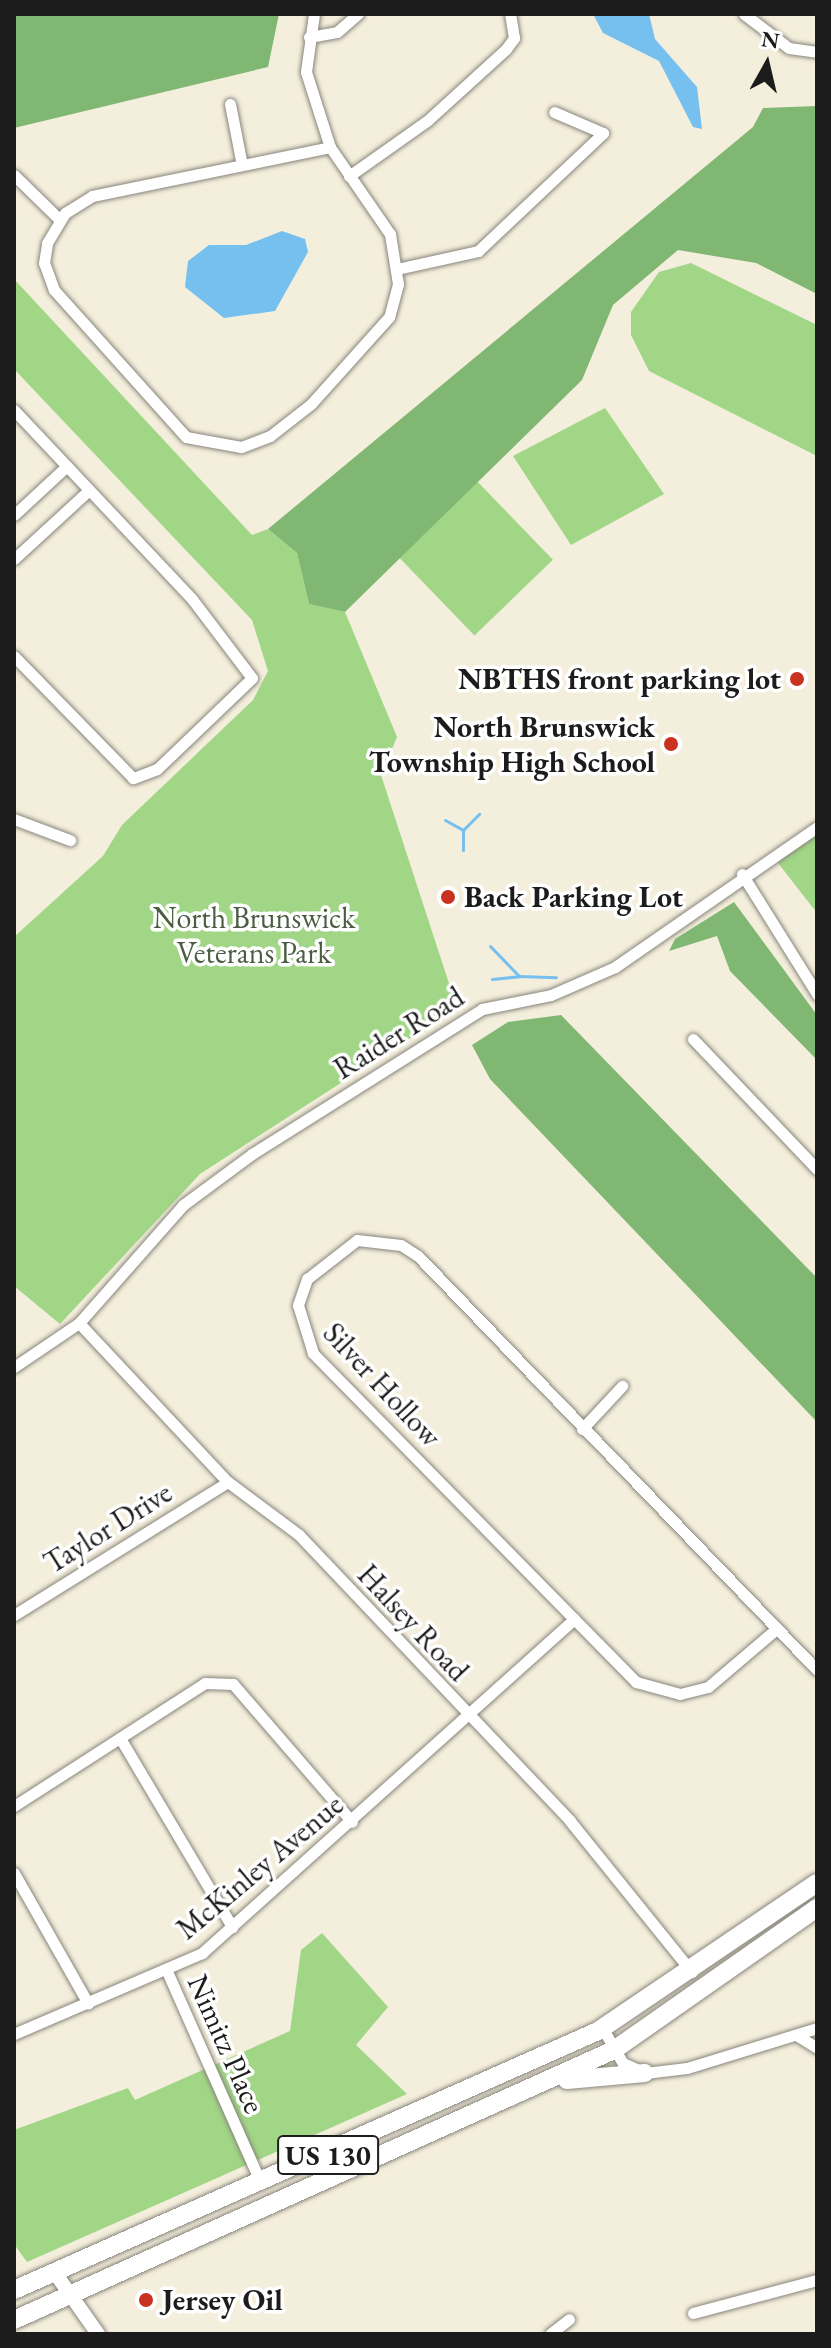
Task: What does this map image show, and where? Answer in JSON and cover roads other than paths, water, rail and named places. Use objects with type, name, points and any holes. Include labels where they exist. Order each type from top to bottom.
[{"type":"highway","name":"US 130","points":[[14,2290],[600,2030],[692,1973],[817,1883]]},
{"type":"highway","name":"US 130","points":[[14,2320],[614,2050],[817,1908]]},
{"type":"highway","points":[[544,2084],[645,2073]]},
{"type":"street","points":[[314,14],[306,72],[330,147],[390,234],[397,269],[389,317],[311,404],[270,436],[241,447],[213,445],[186,437],[54,290],[44,254],[60,220],[102,193],[330,147]]},
{"type":"street","points":[[309,37],[337,32],[358,14]]},
{"type":"street","points":[[349,176],[428,120],[506,49],[514,38],[510,14]]},
{"type":"street","points":[[744,14],[789,48],[817,52]]},
{"type":"street","points":[[230,104],[242,165]]},
{"type":"street","points":[[397,269],[478,251],[603,133],[554,112]]},
{"type":"street","points":[[14,175],[60,220]]},
{"type":"street","points":[[14,410],[252,670],[240,693],[157,769],[133,778],[115,765],[14,656]]},
{"type":"street","points":[[14,515],[67,466]]},
{"type":"street","points":[[14,559],[89,490]]},
{"type":"street","points":[[14,819],[70,840]]},
{"type":"street","name":"Raider Road","points":[[14,1367],[79,1323],[143,1248],[209,1183],[482,1009],[585,984],[742,874],[817,827]]},
{"type":"street","points":[[742,874],[817,994]]},
{"type":"street","points":[[693,1039],[817,1169]]},
{"type":"street","name":"Silver Hollow","points":[[775,1630],[730,1674],[680,1694],[636,1682],[313,1353],[298,1305],[307,1279],[357,1240],[401,1245],[817,1670]]},
{"type":"street","name":"Halsey Road","points":[[79,1323],[228,1482],[299,1535],[469,1720],[612,1868],[629,1901],[692,1973]]},
{"type":"street","points":[[582,1429],[622,1386]]},
{"type":"street","name":"Taylor Drive","points":[[14,1615],[228,1482]]},
{"type":"street","name":"McKinley Avenue","points":[[14,2034],[202,1953],[469,1720],[574,1619]]},
{"type":"street","points":[[14,1806],[205,1683],[239,1688],[352,1822]]},
{"type":"street","points":[[120,1738],[232,1927]]},
{"type":"street","points":[[14,1873],[88,2003]]},
{"type":"street","name":"Nimitz Place","points":[[166,1969],[261,2183]]},
{"type":"street","points":[[600,2030],[627,2066],[645,2073],[798,2036],[817,2028]]},
{"type":"street","points":[[798,2036],[817,2048]]},
{"type":"street","points":[[55,2273],[98,2334]]},
{"type":"street","points":[[693,2313],[817,2280]]},
{"type":"street","points":[[550,2334],[569,2319]]},
{"type":"water","points":[[593,14],[649,14],[655,39],[697,87],[702,129],[693,127],[659,61],[603,33]]},
{"type":"water","points":[[282,231],[305,239],[308,252],[275,311],[224,318],[185,287],[188,261],[209,245],[246,245]]},
{"type":"waterway","points":[[463,850],[463,830],[479,814]]},
{"type":"waterway","points":[[445,820],[463,830]]},
{"type":"waterway","points":[[490,946],[519,976],[556,977]]},
{"type":"waterway","points":[[492,979],[519,976]]},
{"type":"place","name":"NBTHS front parking lot","points":[[797,679]]},
{"type":"place","name":"North Brunswick Township High School","points":[[671,744]]},
{"type":"place","name":"Back Parking Lot","points":[[448,897]]},
{"type":"place","name":"Jersey Oil","points":[[146,2300]]},
{"type":"park label","name":"North Brunswick Veterans Park","points":[[254,935]]}]
